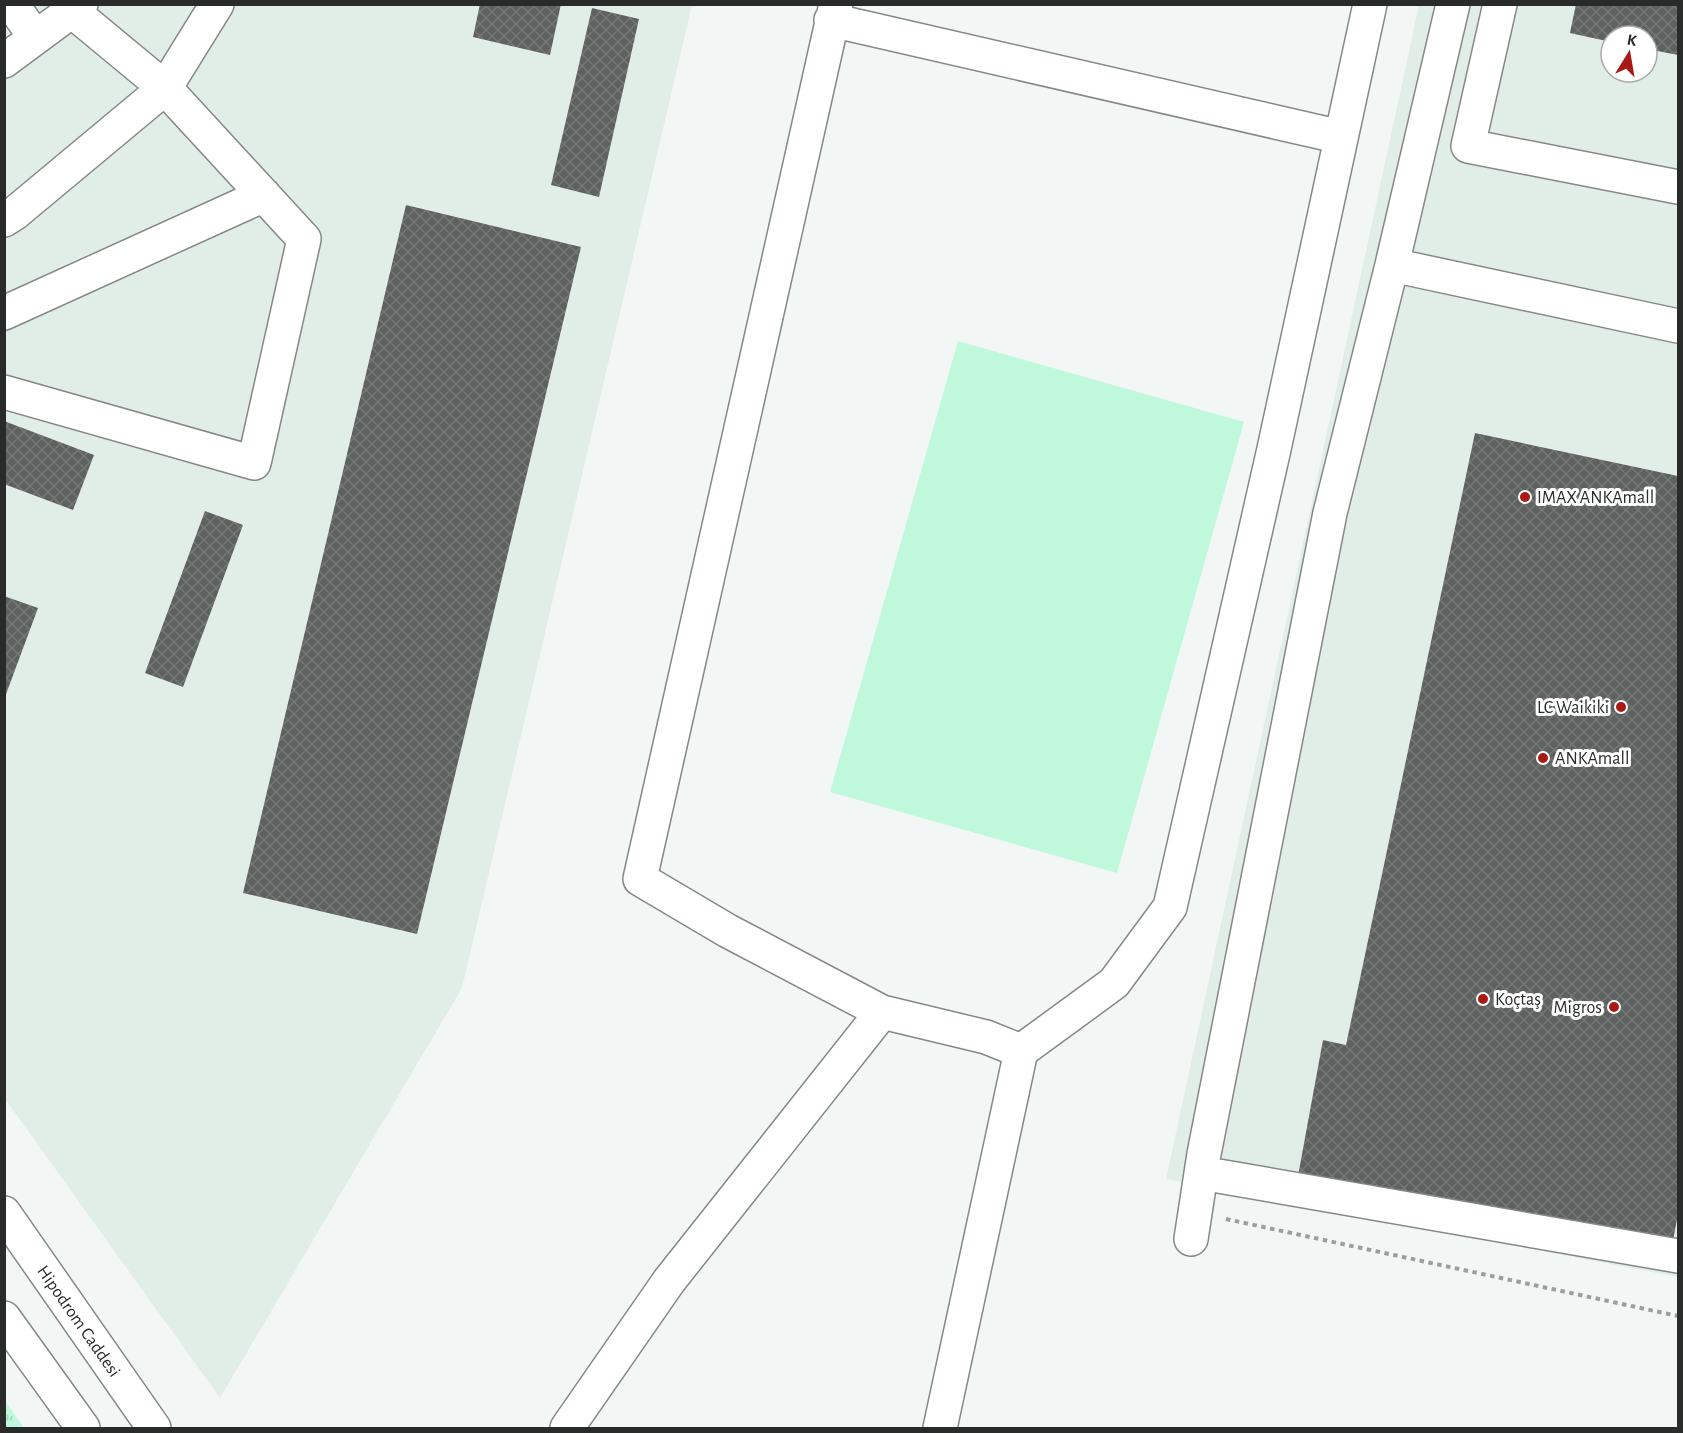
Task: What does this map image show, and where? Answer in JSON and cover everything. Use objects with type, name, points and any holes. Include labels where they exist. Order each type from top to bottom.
[{"type":"main road","points":[[12,4],[35,37]]},
{"type":"main road","points":[[4,220],[165,88],[217,4]]},
{"type":"main road","points":[[940,1428],[1021,1051],[1114,983],[1170,907],[1274,449],[1370,4]]},
{"type":"main road","points":[[1193,1226],[1203,1163],[1330,513],[1424,135],[1453,4]]},
{"type":"main road","points":[[1468,146],[1500,4]]},
{"type":"main road","points":[[4,61],[77,8],[165,88],[304,239],[254,463],[4,392]]},
{"type":"main road","points":[[1021,1051],[986,1037],[882,1012],[728,931],[640,879],[834,12],[1341,137]]},
{"type":"main road","points":[[1424,135],[1468,146],[1678,187]]},
{"type":"main road","points":[[4,313],[264,195]]},
{"type":"main road","points":[[1392,265],[1678,326]]},
{"type":"main road","points":[[567,1428],[669,1281],[882,1012]]},
{"type":"main road","points":[[1203,1163],[1299,1172]]},
{"type":"main road","points":[[1203,1163],[1678,1256]]},
{"type":"main road","name":"Hipodrom Caddesi","points":[[4,1214],[154,1428]]},
{"type":"main road","points":[[4,1318],[83,1428]]},
{"type":"path","points":[[1193,1226],[1678,1316]]},
{"type":"shaded area","points":[[4,5],[692,5],[462,988],[220,1398],[5,1099]]},
{"type":"shaded area","points":[[1419,5],[1678,5],[1678,1277],[1166,1179]]},
{"type":"green space","points":[[958,341],[1244,422],[1117,873],[830,792]]},
{"type":"green space","points":[[5,1401],[24,1428],[5,1428]]},
{"type":"building","points":[[480,4],[561,4],[550,55],[473,37]]},
{"type":"building","points":[[1576,4],[1678,4],[1678,55],[1659,51],[1659,24],[1599,24],[1599,39],[1570,33]]},
{"type":"building","points":[[592,8],[639,19],[599,197],[551,185]]},
{"type":"building","points":[[406,205],[581,247],[417,934],[243,893]]},
{"type":"building","points":[[4,421],[94,455],[73,510],[4,484]]},
{"type":"building","name":"ANKAmall","points":[[1475,433],[1678,476],[1678,1214],[1672,1246],[1298,1176],[1323,1040],[1346,1045]]},
{"type":"building","points":[[205,511],[243,525],[183,687],[145,673]]},
{"type":"building","points":[[4,596],[38,608],[5,697],[4,697]]},
{"type":"place","name":"IMAX ANKAmall","points":[[1525,497]]},
{"type":"place","name":"LC Waikiki","points":[[1621,707]]},
{"type":"place","name":"ANKAmall","points":[[1543,758]]},
{"type":"place","name":"Koçtaş","points":[[1483,999]]},
{"type":"place","name":"Migros","points":[[1614,1007]]}]
